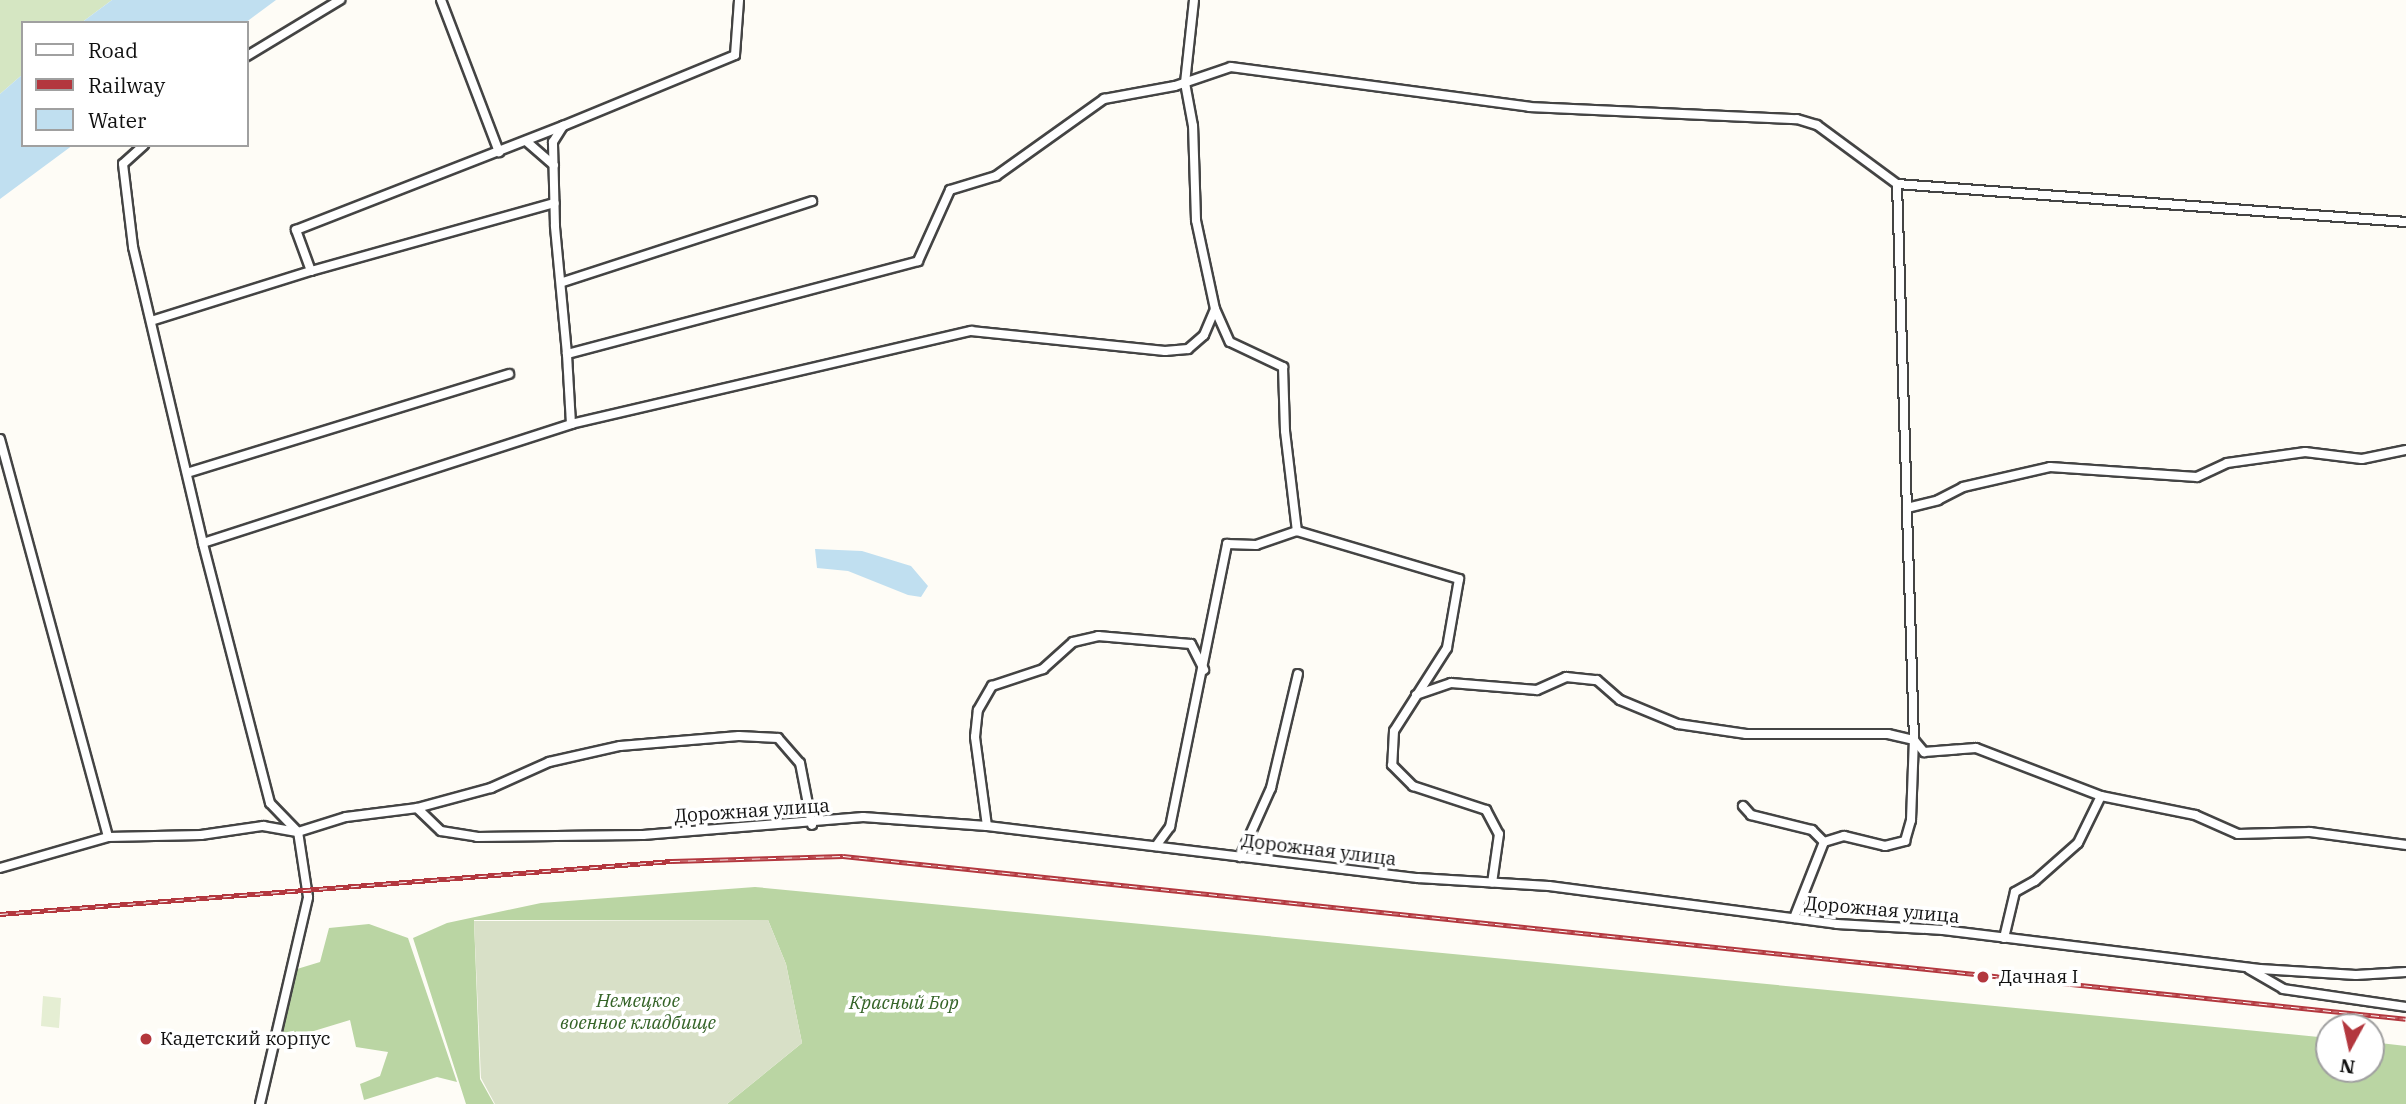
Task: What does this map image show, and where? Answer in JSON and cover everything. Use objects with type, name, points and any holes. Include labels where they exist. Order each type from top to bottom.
[{"type":"street","points":[[248,55],[340,0]]},
{"type":"street","points":[[441,0],[499,152]]},
{"type":"street","points":[[311,271],[296,230],[724,63],[735,55],[738,0]]},
{"type":"street","points":[[1194,0],[1185,83],[1193,127],[1196,220],[1215,309],[1230,342],[1283,368],[1285,431],[1297,531]]},
{"type":"street","points":[[567,354],[918,261],[950,190],[996,176],[1104,99],[1185,83],[1231,67],[1529,107],[1797,119],[1818,125],[1897,184],[2406,222]]},
{"type":"street","points":[[563,125],[553,142],[571,425]]},
{"type":"street","points":[[526,141],[555,165]]},
{"type":"street","points":[[142,147],[123,164],[133,247],[203,543],[270,803],[298,832],[308,897],[260,1104]]},
{"type":"street","points":[[1824,842],[1844,836],[1885,846],[1905,841],[1911,820],[1914,740],[1897,184]]},
{"type":"street","points":[[563,282],[812,201]]},
{"type":"street","points":[[151,321],[311,271],[555,203]]},
{"type":"street","points":[[203,543],[571,425],[971,331],[1164,351],[1188,349],[1204,335],[1215,309]]},
{"type":"street","points":[[187,473],[509,374]]},
{"type":"street","points":[[0,439],[108,837]]},
{"type":"street","points":[[1907,508],[1938,500],[1963,487],[2050,467],[2197,477],[2227,463],[2305,452],[2362,458],[2406,450]]},
{"type":"street","points":[[1156,846],[1170,827],[1204,670],[1227,544],[1256,545],[1297,531],[1459,579],[1447,648],[1394,731],[1392,765],[1413,786],[1486,810],[1499,834],[1492,883]]},
{"type":"street","points":[[987,826],[975,737],[978,710],[992,686],[1043,669],[1073,642],[1098,636],[1191,644],[1204,670]]},
{"type":"street","points":[[1240,857],[1271,788],[1298,674]]},
{"type":"street","points":[[1416,695],[1451,683],[1537,690],[1566,677],[1597,680],[1620,700],[1678,724],[1746,734],[1837,737],[1865,733],[1914,740],[1924,752],[1976,748],[2101,796],[2195,815],[2238,834],[2309,832],[2406,845]]},
{"type":"street","points":[[0,868],[108,837],[201,835],[263,827],[298,832],[346,817],[417,808],[492,788],[549,762],[620,746],[739,736],[778,738],[800,764],[812,825]]},
{"type":"street","points":[[2004,938],[2015,892],[2035,881],[2078,843],[2101,796]]},
{"type":"street","points":[[1743,806],[1751,815],[1812,830],[1824,842]]},
{"type":"street","name":"Дорожная улица","points":[[417,808],[441,831],[477,837],[643,835],[812,825],[863,817],[987,826],[1240,857],[1794,918],[2004,938],[2247,967],[2346,974],[2406,972]]},
{"type":"street","points":[[1794,918],[1824,842]]},
{"type":"street","points":[[2247,967],[2283,989],[2406,1007]]},
{"type":"green space","points":[[0,0],[112,0],[84,21],[21,21],[21,76],[0,94]]},
{"type":"green space","name":"Красный Бор","points":[[755,887],[2315,1037],[2315,1083],[2385,1083],[2385,1044],[2406,1046],[2406,1104],[727,1104],[802,1043],[786,964],[768,920],[474,920],[480,1079],[494,1104],[466,1104],[413,938],[447,923],[541,903]]},
{"type":"green space","name":"Немецкое военное кладбище","points":[[768,920],[786,964],[802,1043],[727,1104],[495,1104],[481,1078],[474,921]]},
{"type":"green space","points":[[369,924],[408,938],[457,1082],[437,1077],[364,1100],[360,1084],[380,1076],[388,1052],[356,1047],[350,1020],[281,1041],[297,969],[320,962],[329,928]]},
{"type":"green space","points":[[43,996],[61,998],[59,1028],[41,1026]]},
{"type":"water","points":[[112,0],[276,0],[248,21],[84,21]]},
{"type":"water","points":[[21,76],[21,147],[70,147],[0,199],[0,94]]},
{"type":"water","points":[[815,549],[862,551],[911,566],[928,586],[921,597],[908,595],[848,571],[817,568]]},
{"type":"railway","points":[[0,914],[672,861],[843,856],[2406,1019]]},
{"type":"place","name":"Дачная I","points":[[1983,977]]},
{"type":"place","name":"Кадетский корпус","points":[[146,1039]]}]
